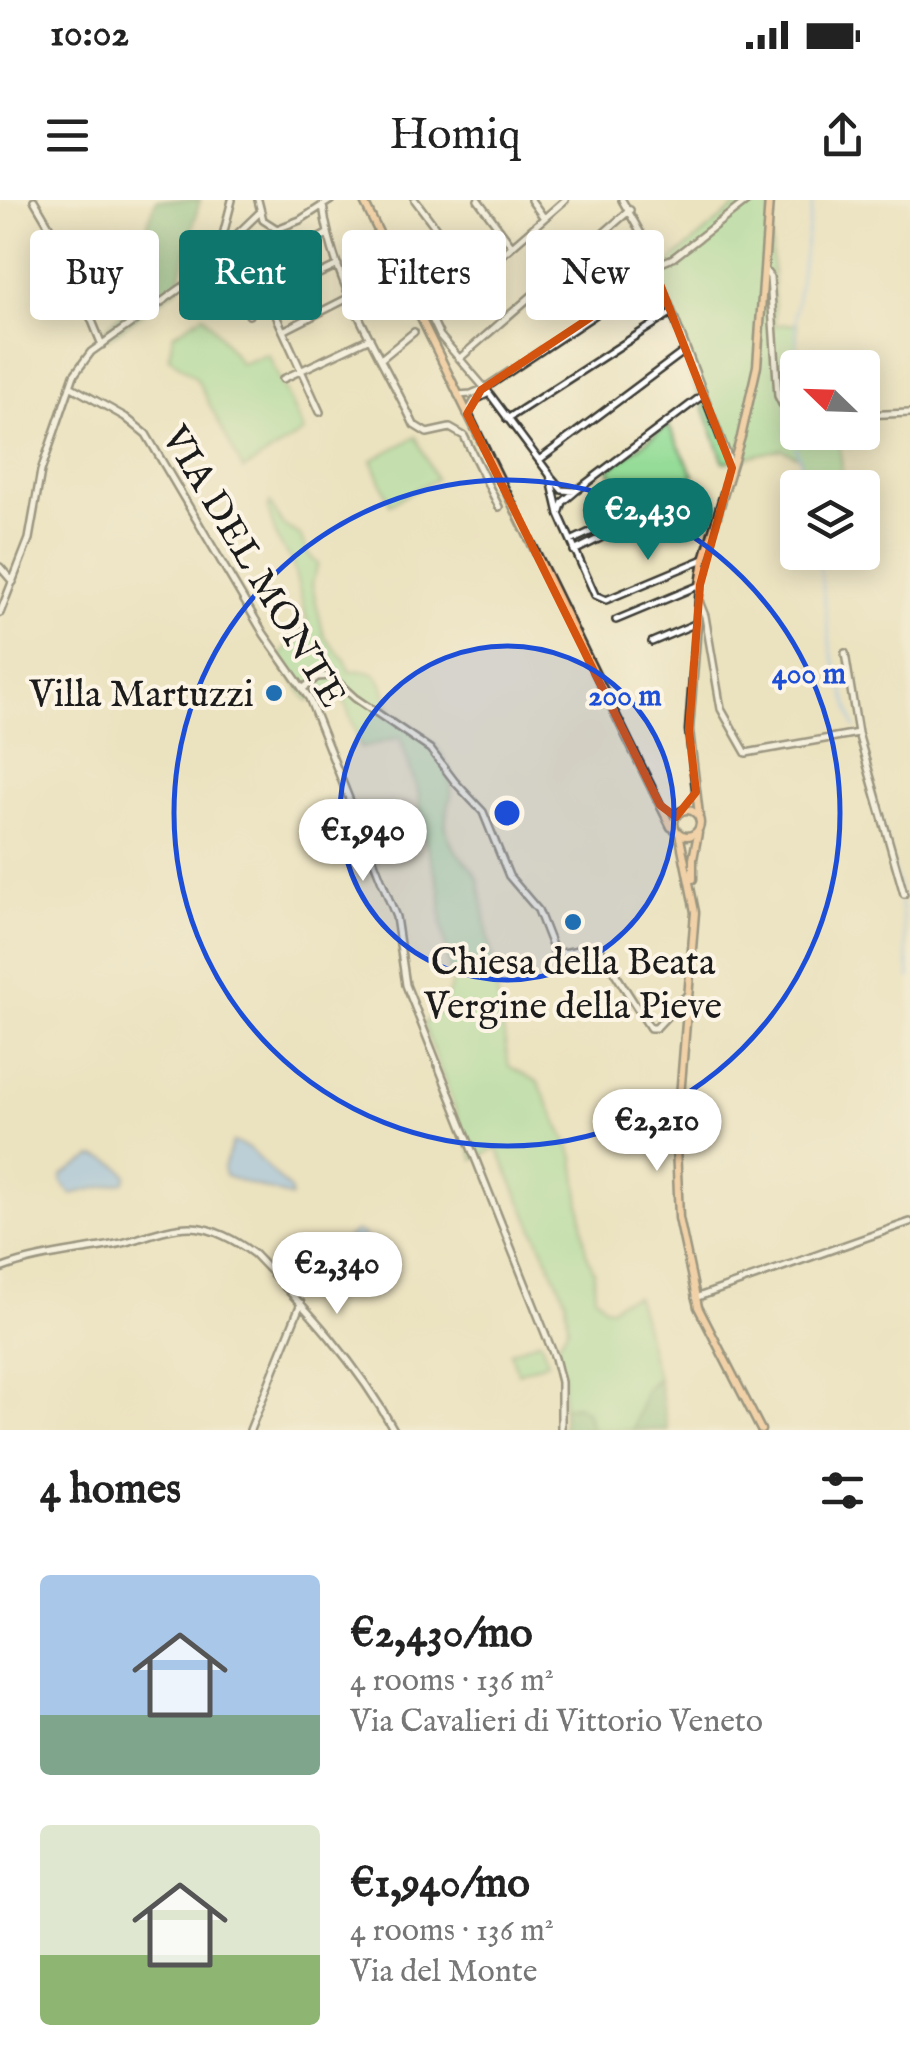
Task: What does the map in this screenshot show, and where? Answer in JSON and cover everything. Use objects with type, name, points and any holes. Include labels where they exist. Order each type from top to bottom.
[{"type":"main road","points":[[363,200],[664,813],[677,832],[690,836],[698,830]]},
{"type":"main road","points":[[761,1430],[694,1298],[675,1172],[695,928],[692,890],[698,816],[690,730],[700,585],[756,366],[768,200]]},
{"type":"main road","points":[[664,813],[676,817],[688,810],[696,792]]},
{"type":"main road","points":[[688,810],[698,816]]},
{"type":"main road","points":[[676,817],[692,890]]},
{"type":"street","points":[[34,200],[62,248],[102,344]]},
{"type":"street","points":[[0,613],[28,539],[40,472],[80,366],[102,344],[188,284],[207,265],[222,244],[232,200]]},
{"type":"street","points":[[258,200],[268,225],[282,228],[331,200]]},
{"type":"street","points":[[415,200],[437,230]]},
{"type":"street","points":[[478,200],[512,246]]},
{"type":"street","points":[[531,200],[544,218]]},
{"type":"street","points":[[506,251],[564,200]]},
{"type":"street","points":[[664,264],[748,200]]},
{"type":"street","points":[[625,201],[640,230]]},
{"type":"street","points":[[324,205],[327,234],[342,275]]},
{"type":"street","points":[[460,358],[630,210]]},
{"type":"street","points":[[242,230],[260,213]]},
{"type":"street","points":[[322,237],[327,234]]},
{"type":"street","points":[[322,272],[338,264]]},
{"type":"street","points":[[764,269],[770,277],[780,400]]},
{"type":"street","points":[[664,294],[732,468]]},
{"type":"street","points":[[282,330],[342,300]]},
{"type":"street","points":[[508,419],[671,313]]},
{"type":"street","points":[[278,320],[320,412]]},
{"type":"street","points":[[361,320],[414,424],[427,433],[450,428],[464,436],[499,507]]},
{"type":"street","points":[[433,320],[440,336],[487,390],[562,490],[576,491]]},
{"type":"street","points":[[468,414],[475,400],[487,390],[585,320]]},
{"type":"street","points":[[381,359],[414,332]]},
{"type":"street","points":[[282,380],[370,338]]},
{"type":"street","points":[[539,460],[686,350]]},
{"type":"street","name":"VIA DEL MONTE","points":[[70,386],[126,417],[146,434],[264,634],[304,688],[396,917],[406,985],[555,1358],[560,1376],[561,1430]]},
{"type":"street","points":[[458,395],[487,390]]},
{"type":"street","points":[[559,514],[563,502],[576,491],[703,395]]},
{"type":"street","points":[[880,414],[910,413]]},
{"type":"street","points":[[550,475],[559,514],[595,595],[606,600],[704,559]]},
{"type":"street","points":[[570,542],[634,510],[639,519],[574,551]]},
{"type":"street","points":[[0,567],[13,582]]},
{"type":"street","points":[[616,620],[700,585]]},
{"type":"street","points":[[699,601],[704,610],[721,709],[746,753],[856,734]]},
{"type":"street","points":[[652,642],[698,624]]},
{"type":"street","points":[[845,654],[856,734],[904,894]]},
{"type":"street","points":[[304,688],[317,677],[331,676],[355,698],[430,749],[486,816],[509,876],[538,910],[554,951],[560,954],[591,946],[599,948],[650,1028],[656,1028],[690,992]]},
{"type":"street","points":[[694,1298],[910,1222]]},
{"type":"street","points":[[0,1269],[46,1254],[117,1244],[183,1228],[202,1228],[238,1242],[254,1254],[336,1342],[374,1394],[394,1430]]},
{"type":"street","points":[[250,1430],[301,1304]]},
{"type":"highlighted area","points":[[656,274],[732,468],[700,585],[689,730],[696,792],[676,817],[660,805],[467,414],[481,390]]},
{"type":"green space","points":[[156,200],[200,200],[192,230],[179,230],[177,288],[159,301],[159,230],[146,230]]},
{"type":"green space","points":[[744,200],[770,200],[775,325],[797,324],[799,350],[780,350],[780,449],[724,462],[664,302],[664,267]]},
{"type":"green space","points":[[114,320],[134,320],[108,339],[107,326]]},
{"type":"green space","points":[[196,320],[208,320],[241,364],[268,354],[304,432],[243,470],[196,378],[169,357],[173,334]]},
{"type":"green space","points":[[668,425],[694,475],[629,509],[609,469]]},
{"type":"green space","points":[[416,437],[436,479],[390,504],[372,460]]},
{"type":"green space","points":[[784,450],[840,450],[842,470],[804,470],[800,458]]},
{"type":"green space","points":[[270,503],[283,525],[300,535],[308,554],[318,564],[312,584],[324,636],[346,661],[349,671],[376,675],[391,713],[432,742],[444,760],[451,790],[446,828],[456,852],[479,881],[509,1066],[538,1082],[574,1157],[595,1295],[605,1307],[611,1308],[635,1296],[642,1316],[658,1378],[644,1394],[633,1430],[592,1430],[586,1411],[563,1407],[563,1375],[555,1349],[568,1327],[566,1300],[497,1148],[474,1160],[423,1024],[444,1008],[452,982],[441,892],[422,829],[419,795],[400,737],[361,748],[341,691],[308,701],[278,658],[307,620],[292,562],[277,539],[268,509]]},
{"type":"green space","points":[[540,1340],[548,1361],[518,1373],[510,1352]]},
{"type":"green space","points":[[658,1378],[668,1430],[633,1430],[646,1389]]},
{"type":"green space","points":[[576,1405],[586,1411],[592,1430],[563,1430],[563,1407]]},
{"type":"water","points":[[233,1142],[250,1149],[291,1191],[291,1197],[225,1176],[223,1169]]},
{"type":"water","points":[[93,1157],[120,1168],[127,1175],[125,1182],[71,1194],[62,1183],[62,1175]]},
{"type":"water","points":[[356,1231],[364,1235],[373,1265],[372,1279],[364,1291],[351,1286],[330,1258],[335,1247]]},
{"type":"waterway","points":[[797,350],[795,313],[813,200]]},
{"type":"waterway","points":[[797,450],[804,470]]},
{"type":"waterway","points":[[820,570],[831,651],[855,728]]},
{"type":"waterway","points":[[878,813],[898,885],[910,978]]},
{"type":"place","name":"Villa Martuzzi","points":[[274,693]]},
{"type":"place","name":"Chiesa della Beata Vergine della Pieve","points":[[573,922]]}]
